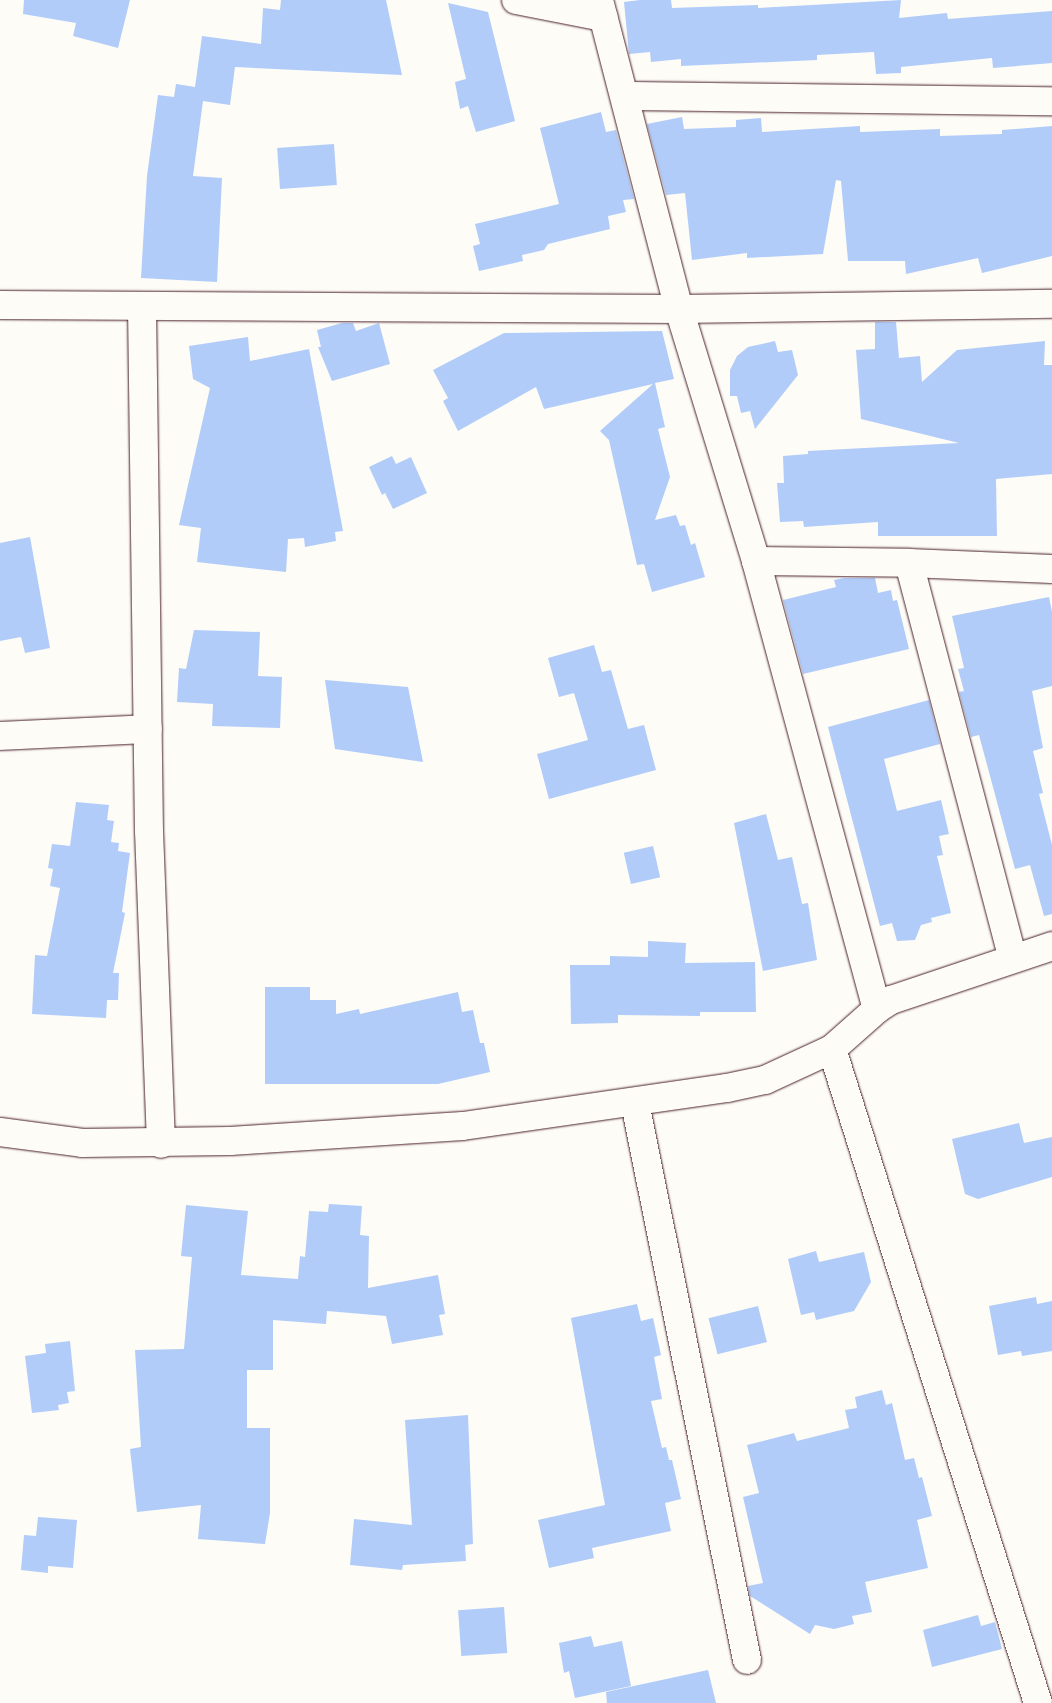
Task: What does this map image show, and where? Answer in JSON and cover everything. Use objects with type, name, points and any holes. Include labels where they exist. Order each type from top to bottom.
[{"type":"street","points":[[516,0],[601,9],[679,309],[756,561],[877,1009]]},
{"type":"street","points":[[625,96],[1052,101]]},
{"type":"street","points":[[0,305],[679,309],[1052,304]]},
{"type":"street","points":[[142,306],[148,729],[161,1144]]},
{"type":"street","points":[[756,561],[909,563],[1052,569]]},
{"type":"street","points":[[909,563],[1013,959]]},
{"type":"street","points":[[0,736],[148,729]]},
{"type":"street","points":[[0,1132],[82,1143],[161,1144],[463,1126],[635,1103],[765,1080],[832,1049],[877,1009],[913,991],[1052,946]]},
{"type":"street","points":[[832,1049],[1038,1703]]},
{"type":"street","points":[[635,1103],[748,1660]]},
{"type":"building","points":[[24,0],[130,0],[118,48],[73,36],[76,23],[23,14]]},
{"type":"building","points":[[281,0],[386,0],[402,75],[235,67],[230,105],[203,101],[193,176],[222,178],[217,282],[141,278],[147,176],[158,95],[174,97],[176,84],[195,87],[202,36],[261,44],[263,8],[280,10]]},
{"type":"building","points":[[671,0],[672,8],[758,5],[758,8],[901,0],[899,18],[947,13],[948,19],[1052,11],[1052,63],[993,68],[992,58],[901,67],[901,73],[876,74],[874,52],[817,55],[817,60],[681,66],[681,59],[651,62],[650,52],[629,54],[624,2]]},
{"type":"building","points":[[448,3],[488,12],[515,121],[476,132],[468,106],[460,109],[455,82],[466,79]]},
{"type":"building","points":[[601,112],[606,132],[616,130],[634,199],[623,200],[626,212],[608,216],[610,229],[548,244],[544,250],[522,255],[523,261],[479,271],[473,246],[480,244],[475,224],[559,204],[540,128]]},
{"type":"building","points":[[682,117],[684,129],[736,127],[736,120],[761,118],[762,132],[860,126],[860,132],[940,129],[940,136],[1002,134],[1002,130],[1052,126],[1052,256],[982,273],[978,258],[906,274],[905,261],[848,261],[841,181],[836,180],[823,254],[747,258],[747,253],[692,260],[685,193],[666,195],[647,124]]},
{"type":"building","points":[[334,144],[337,185],[280,189],[277,148]]},
{"type":"building","points":[[875,322],[896,322],[899,358],[920,356],[922,382],[957,350],[1045,341],[1044,365],[1052,365],[1052,474],[996,479],[997,536],[878,536],[878,522],[804,527],[803,521],[780,522],[777,483],[784,483],[783,456],[808,454],[808,451],[959,443],[861,419],[856,350],[875,349]]},
{"type":"building","points":[[342,323],[353,323],[356,331],[379,323],[390,364],[332,381],[318,347],[321,347],[317,330]]},
{"type":"building","points":[[662,331],[674,379],[655,383],[665,427],[658,429],[670,477],[655,520],[676,515],[680,526],[685,525],[691,545],[695,543],[705,577],[652,592],[644,564],[637,565],[609,440],[600,431],[653,384],[544,409],[536,387],[458,431],[443,401],[448,398],[433,370],[504,333]]},
{"type":"building","points":[[248,337],[250,361],[309,349],[343,531],[335,532],[336,541],[305,547],[304,538],[288,539],[286,572],[197,562],[201,528],[179,525],[210,388],[193,379],[189,346]]},
{"type":"building","points":[[775,341],[778,352],[792,350],[798,375],[755,429],[750,411],[741,413],[737,396],[730,396],[730,370],[737,356],[748,347]]},
{"type":"building","points":[[392,456],[396,464],[411,457],[427,493],[393,509],[385,493],[382,495],[369,467]]},
{"type":"building","points":[[30,537],[50,648],[25,653],[21,637],[0,641],[0,543]]},
{"type":"building","points":[[844,578],[875,578],[878,593],[891,590],[893,601],[897,600],[909,649],[803,674],[783,600],[836,587],[834,580]]},
{"type":"building","points":[[1049,597],[1052,612],[1052,686],[1032,691],[1043,748],[1033,751],[1043,793],[1039,794],[1052,845],[1052,914],[1044,916],[1030,865],[1015,869],[979,735],[971,737],[959,692],[964,691],[958,669],[964,668],[952,616]]},
{"type":"building","points":[[194,630],[260,632],[258,676],[282,677],[280,728],[212,726],[213,704],[177,702],[179,668],[186,669]]},
{"type":"building","points":[[594,645],[602,672],[611,670],[628,729],[644,725],[656,770],[549,799],[537,754],[588,740],[574,693],[559,697],[548,658]]},
{"type":"building","points":[[325,680],[408,687],[423,762],[335,749]]},
{"type":"building","points":[[929,700],[940,744],[884,759],[897,811],[941,800],[949,834],[939,836],[943,855],[937,856],[951,913],[931,918],[932,922],[921,925],[915,940],[897,941],[892,923],[880,926],[828,727]]},
{"type":"building","points":[[76,802],[109,805],[107,820],[114,821],[111,842],[119,843],[118,851],[130,853],[122,912],[125,913],[113,973],[119,973],[118,1000],[107,1000],[106,1018],[32,1014],[35,955],[47,956],[60,888],[50,886],[53,869],[48,868],[52,844],[70,846]]},
{"type":"building","points":[[766,814],[778,860],[792,857],[802,904],[808,903],[817,960],[763,971],[734,823]]},
{"type":"building","points":[[653,846],[660,877],[631,884],[624,853]]},
{"type":"building","points":[[648,941],[686,943],[685,963],[755,962],[756,1012],[700,1012],[700,1016],[618,1015],[618,1023],[571,1024],[570,965],[610,965],[610,956],[648,957]]},
{"type":"building","points":[[265,987],[310,987],[310,1000],[336,1000],[336,1014],[359,1009],[360,1014],[458,992],[462,1012],[473,1010],[480,1043],[484,1043],[490,1072],[438,1084],[265,1084]]},
{"type":"building","points":[[1019,1123],[1024,1143],[1052,1137],[1052,1177],[978,1199],[965,1194],[952,1139]]},
{"type":"building","points":[[329,1204],[362,1206],[360,1235],[369,1236],[368,1288],[438,1275],[445,1314],[439,1315],[443,1335],[392,1344],[386,1316],[327,1311],[326,1324],[273,1320],[273,1370],[247,1370],[247,1428],[270,1428],[270,1513],[265,1544],[198,1539],[201,1505],[137,1512],[130,1449],[141,1447],[135,1350],[184,1349],[192,1257],[181,1256],[186,1205],[248,1211],[241,1275],[298,1279],[300,1256],[305,1257],[309,1211],[328,1212]]},
{"type":"building","points":[[816,1251],[819,1262],[864,1252],[871,1282],[854,1311],[816,1320],[814,1312],[801,1315],[788,1259]]},
{"type":"building","points":[[1036,1297],[1037,1304],[1052,1301],[1052,1351],[1022,1356],[1021,1351],[998,1355],[989,1306]]},
{"type":"building","points":[[637,1304],[641,1321],[653,1318],[661,1355],[654,1357],[662,1399],[651,1401],[662,1448],[666,1447],[669,1460],[672,1460],[681,1499],[665,1503],[671,1531],[592,1548],[594,1558],[549,1568],[538,1520],[605,1505],[571,1318]]},
{"type":"building","points":[[758,1306],[767,1342],[717,1354],[709,1318]]},
{"type":"building","points":[[70,1341],[75,1391],[67,1392],[69,1403],[58,1405],[59,1410],[32,1413],[25,1356],[46,1353],[45,1344]]},
{"type":"building","points":[[882,1390],[886,1405],[892,1403],[905,1460],[914,1458],[919,1478],[922,1477],[932,1516],[917,1520],[928,1568],[865,1582],[872,1612],[852,1616],[854,1624],[834,1629],[815,1625],[810,1634],[750,1596],[748,1586],[763,1583],[743,1497],[759,1493],[747,1445],[794,1433],[797,1441],[849,1428],[845,1410],[857,1408],[855,1397]]},
{"type":"building","points":[[468,1415],[473,1544],[465,1545],[466,1561],[403,1565],[402,1570],[350,1565],[354,1519],[412,1525],[405,1420]]},
{"type":"building","points":[[38,1517],[77,1520],[73,1568],[48,1566],[48,1573],[21,1570],[24,1535],[36,1536]]},
{"type":"building","points":[[504,1607],[507,1653],[461,1656],[458,1610]]},
{"type":"building","points":[[978,1615],[981,1626],[995,1622],[1002,1649],[932,1667],[923,1630]]},
{"type":"building","points":[[591,1636],[594,1647],[622,1641],[631,1686],[575,1698],[569,1671],[564,1673],[559,1643]]},
{"type":"building","points":[[708,1670],[716,1703],[607,1703],[606,1692]]}]
